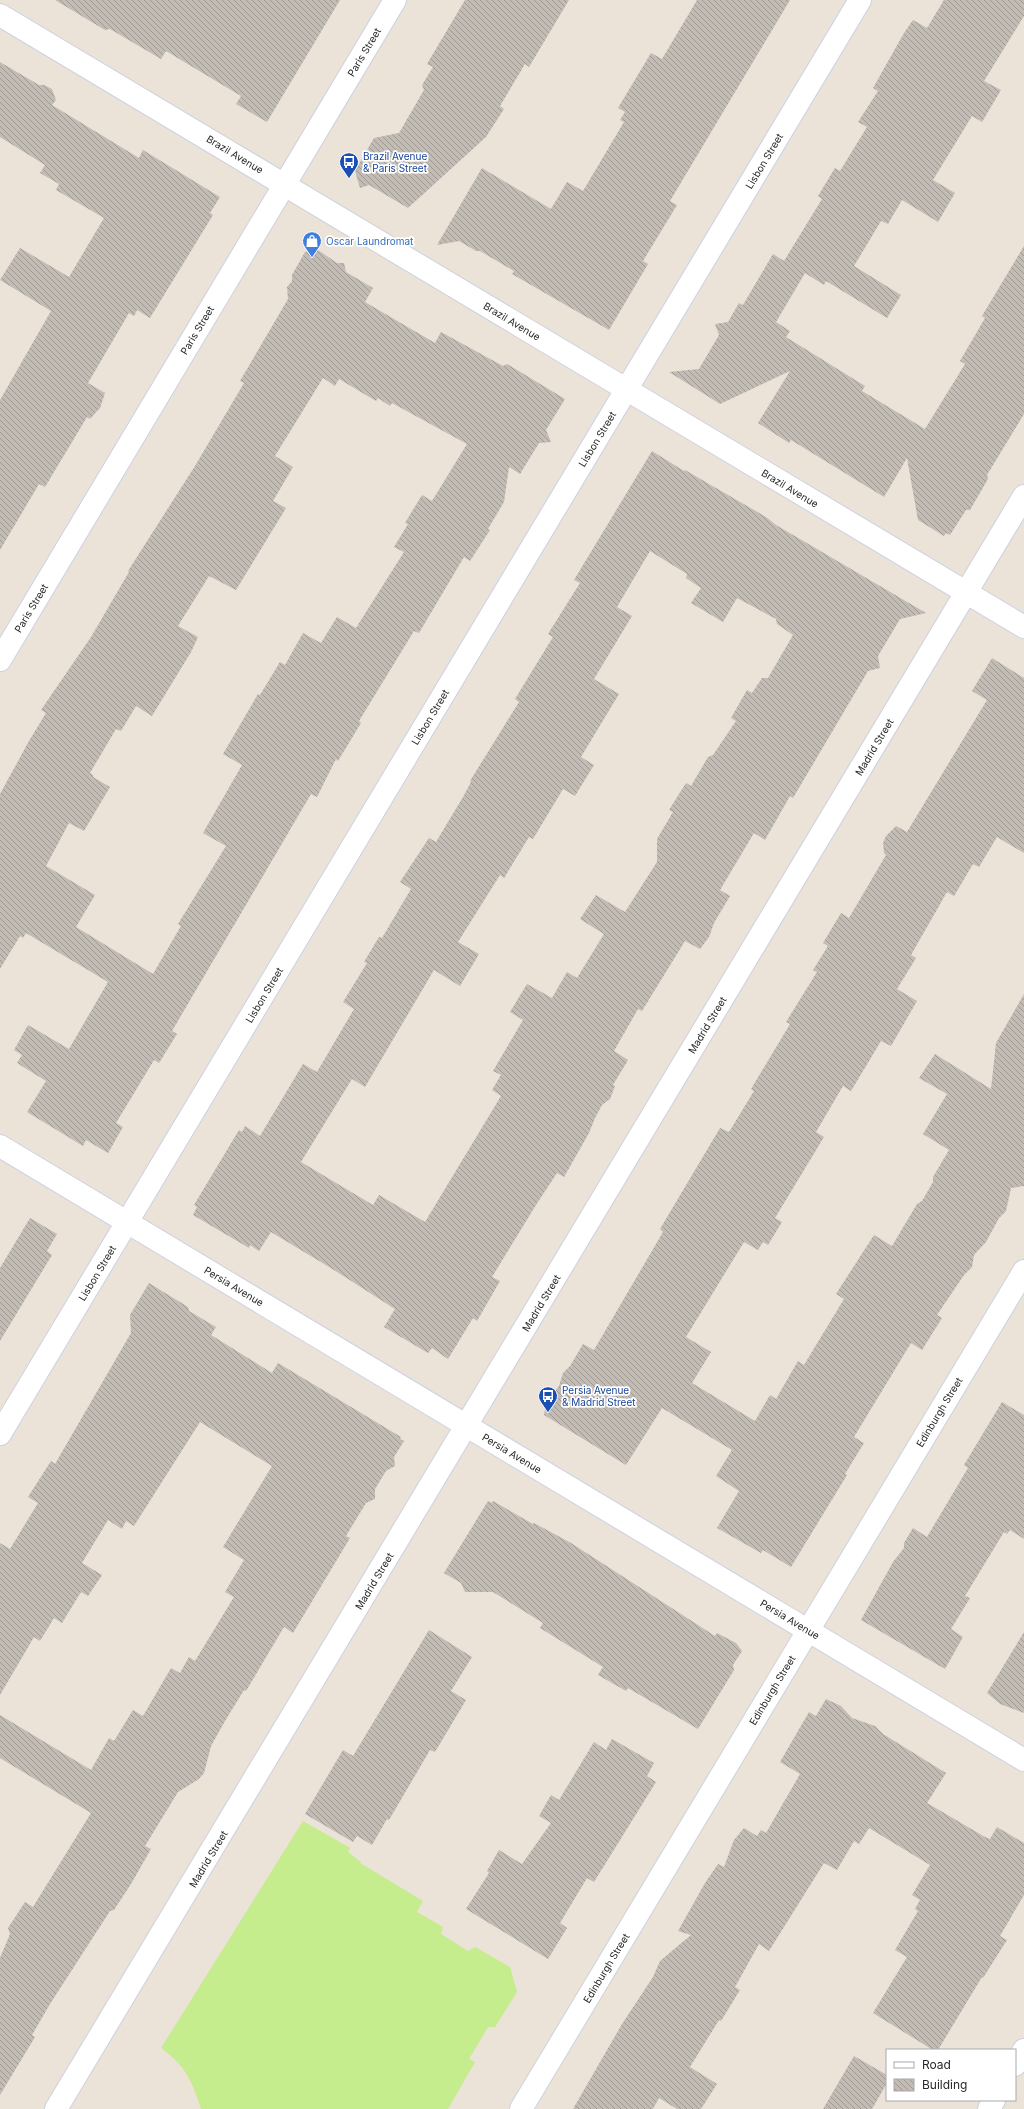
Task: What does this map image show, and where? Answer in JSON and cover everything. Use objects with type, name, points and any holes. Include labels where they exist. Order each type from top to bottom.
[{"type":"street","name":"Paris Street","points":[[0,660],[395,0]]},
{"type":"street","name":"Lisbon Street","points":[[0,1434],[860,0]]},
{"type":"street","name":"Brazil Avenue","points":[[0,14],[285,183],[626,390],[1024,627]]},
{"type":"street","name":"Madrid Street","points":[[56,2109],[1024,496]]},
{"type":"street","name":"Persia Avenue","points":[[0,1146],[808,1629],[1024,1760]]},
{"type":"street","name":"Edinburgh Street","points":[[521,2109],[1024,1271]]},
{"type":"street","points":[[1016,2063],[1024,2050]]},
{"type":"green space","points":[[303,1821],[350,1848],[348,1852],[361,1862],[360,1863],[423,1901],[417,1912],[443,1927],[441,1934],[468,1951],[475,1947],[510,1967],[517,1992],[495,2027],[488,2027],[469,2059],[475,2062],[448,2109],[201,2109],[187,2075],[177,2061],[161,2048]]},
{"type":"building","points":[[55,0],[340,0],[267,122],[236,104],[241,96],[166,51],[161,59],[110,29],[105,30]]},
{"type":"building","points":[[465,0],[569,0],[529,67],[525,64],[500,106],[504,109],[486,137],[408,208],[369,185],[360,188],[355,171],[374,138],[399,133],[424,90],[422,85],[433,67],[427,64]]},
{"type":"building","points":[[697,0],[790,0],[670,201],[677,205],[643,261],[648,264],[609,330],[512,274],[514,271],[480,251],[476,251],[459,241],[437,245],[482,168],[551,209],[567,182],[583,191],[624,122],[620,120],[625,112],[618,108],[651,53],[662,59]]},
{"type":"building","points":[[944,0],[1024,0],[1024,16],[984,81],[1001,90],[982,122],[972,116],[933,180],[955,193],[938,222],[902,200],[888,224],[881,221],[854,266],[901,295],[887,318],[826,281],[824,285],[805,273],[776,322],[790,331],[786,337],[865,386],[862,391],[925,429],[965,364],[960,361],[985,318],[982,316],[1024,246],[1024,414],[987,475],[988,479],[970,510],[966,510],[950,535],[946,533],[944,536],[918,520],[907,458],[884,497],[791,440],[789,443],[758,423],[790,371],[720,404],[669,372],[699,369],[719,335],[715,324],[728,322],[739,303],[743,305],[773,254],[784,261],[822,199],[818,196],[835,168],[840,171],[867,127],[858,122],[878,91],[873,88],[904,33],[913,20],[927,28]]},
{"type":"building","points":[[0,62],[39,85],[44,85],[52,89],[56,100],[52,105],[139,158],[143,150],[220,197],[210,213],[213,215],[150,318],[137,310],[134,316],[129,313],[88,383],[105,393],[100,408],[90,419],[87,417],[45,487],[39,484],[0,550],[0,400],[51,311],[0,280],[20,248],[69,277],[104,218],[56,190],[59,184],[40,173],[45,165],[0,137]]},
{"type":"building","points":[[318,250],[337,263],[344,263],[346,272],[373,288],[365,302],[435,343],[441,332],[503,366],[507,364],[565,399],[546,430],[551,442],[539,443],[520,474],[509,467],[504,502],[488,529],[490,530],[470,561],[464,557],[419,633],[414,631],[359,721],[361,723],[338,761],[336,759],[317,797],[311,794],[172,1031],[177,1034],[159,1063],[154,1060],[116,1123],[123,1127],[108,1153],[86,1140],[83,1146],[27,1112],[46,1081],[17,1063],[22,1055],[14,1050],[28,1025],[69,1049],[108,982],[26,933],[23,938],[20,936],[0,969],[0,794],[46,713],[41,710],[91,637],[129,572],[128,571],[195,466],[244,383],[240,381],[288,299],[287,287],[292,281],[292,275],[305,252]],"holes":[[[323,378],[335,386],[339,379],[376,401],[378,398],[390,406],[392,403],[467,444],[432,501],[422,495],[405,523],[408,524],[394,547],[404,552],[356,628],[337,617],[321,643],[303,633],[285,665],[280,662],[260,695],[258,694],[223,754],[242,765],[203,833],[226,846],[178,924],[181,926],[153,974],[76,927],[95,895],[46,866],[69,823],[84,831],[110,787],[93,777],[90,773],[116,729],[121,731],[136,706],[152,716],[191,652],[198,637],[178,626],[209,576],[236,590],[286,508],[273,501],[293,467],[275,456]]]},
{"type":"building","points":[[652,451],[684,471],[685,470],[766,517],[776,525],[926,613],[900,619],[878,656],[880,668],[868,671],[793,798],[790,796],[765,840],[754,833],[720,890],[730,896],[714,923],[709,937],[700,949],[685,941],[642,1011],[638,1009],[614,1051],[628,1060],[613,1085],[615,1086],[610,1099],[602,1105],[589,1133],[564,1177],[557,1173],[536,1205],[492,1277],[500,1281],[477,1321],[473,1318],[448,1359],[432,1348],[428,1353],[384,1327],[395,1309],[334,1270],[271,1232],[259,1251],[250,1245],[249,1248],[193,1215],[197,1207],[194,1205],[239,1130],[242,1132],[245,1126],[260,1136],[303,1064],[317,1072],[354,1009],[343,1002],[367,963],[364,962],[379,937],[382,938],[411,889],[400,882],[429,838],[436,842],[463,797],[471,782],[470,781],[519,702],[515,699],[553,637],[548,634],[580,583],[574,580]],"holes":[[[650,551],[687,574],[686,578],[701,588],[691,603],[723,622],[737,598],[776,619],[777,624],[793,635],[768,678],[762,678],[752,693],[747,690],[731,718],[736,721],[713,755],[708,757],[691,786],[686,783],[669,810],[673,812],[657,839],[657,862],[625,912],[596,895],[580,919],[604,934],[577,978],[567,972],[552,998],[527,984],[510,1012],[523,1020],[493,1071],[501,1075],[492,1090],[501,1096],[425,1222],[379,1195],[373,1205],[301,1162],[352,1079],[365,1087],[434,970],[460,986],[479,954],[458,942],[500,875],[504,878],[529,837],[533,839],[563,789],[575,796],[594,765],[581,757],[619,694],[594,679],[632,616],[617,607]]]},
{"type":"building","points":[[992,658],[1024,678],[1024,853],[997,837],[979,867],[973,864],[954,896],[947,892],[911,955],[916,958],[897,989],[917,1001],[891,1046],[881,1041],[851,1091],[843,1086],[816,1132],[824,1137],[775,1218],[782,1222],[768,1245],[763,1242],[758,1250],[744,1242],[686,1337],[711,1352],[692,1383],[755,1421],[770,1395],[776,1399],[798,1361],[804,1365],[844,1299],[836,1294],[874,1235],[892,1246],[917,1204],[922,1201],[933,1182],[933,1177],[949,1150],[923,1134],[947,1094],[919,1078],[935,1054],[991,1089],[996,1043],[1024,994],[1024,1186],[1011,1188],[1006,1211],[999,1218],[986,1242],[974,1255],[972,1267],[964,1275],[937,1315],[942,1318],[922,1350],[911,1343],[854,1437],[864,1443],[845,1474],[847,1475],[791,1567],[763,1550],[761,1553],[717,1528],[739,1491],[716,1476],[732,1450],[662,1408],[626,1465],[544,1415],[546,1403],[559,1386],[563,1373],[570,1366],[583,1344],[594,1350],[663,1232],[660,1229],[720,1128],[729,1132],[754,1091],[751,1089],[790,1024],[786,1022],[817,972],[813,970],[828,946],[823,943],[841,913],[849,918],[886,855],[884,853],[883,843],[886,836],[896,826],[907,832],[987,700],[972,691]]},
{"type":"building","points":[[30,1218],[57,1234],[47,1251],[52,1255],[0,1341],[0,1268]]},
{"type":"building","points":[[149,1283],[188,1307],[189,1311],[216,1327],[211,1335],[272,1373],[278,1363],[401,1437],[400,1439],[404,1441],[394,1457],[395,1466],[386,1471],[375,1489],[375,1499],[366,1503],[346,1536],[350,1538],[293,1633],[284,1627],[246,1691],[244,1690],[225,1721],[211,1746],[204,1773],[199,1779],[178,1792],[145,1846],[151,1849],[131,1884],[114,1910],[110,1911],[50,2004],[32,2035],[35,2037],[0,2095],[0,1958],[10,1934],[8,1928],[25,1902],[33,1907],[91,1813],[0,1758],[0,1715],[91,1770],[109,1738],[114,1741],[133,1710],[143,1716],[171,1668],[180,1673],[189,1657],[195,1661],[234,1597],[225,1592],[244,1560],[223,1547],[272,1466],[200,1422],[134,1526],[126,1521],[122,1529],[108,1520],[82,1563],[102,1575],[88,1596],[81,1592],[62,1623],[54,1618],[40,1641],[34,1637],[0,1695],[0,1543],[10,1549],[38,1503],[28,1497],[51,1461],[55,1464],[131,1333],[130,1315]]},
{"type":"building","points":[[1002,1402],[1024,1415],[1024,1539],[1010,1530],[1007,1534],[1004,1532],[965,1596],[970,1598],[951,1629],[963,1637],[945,1669],[861,1620],[893,1562],[904,1548],[904,1543],[913,1528],[927,1537],[968,1468],[964,1465]]},
{"type":"building","points":[[488,1501],[492,1503],[493,1501],[533,1524],[534,1523],[571,1543],[715,1636],[717,1633],[736,1643],[742,1651],[733,1665],[734,1670],[698,1729],[628,1688],[626,1691],[598,1675],[603,1667],[540,1628],[543,1623],[493,1592],[465,1592],[461,1583],[444,1573]]},
{"type":"building","points":[[429,1630],[472,1657],[451,1691],[466,1700],[435,1752],[430,1750],[389,1820],[387,1819],[372,1845],[357,1836],[353,1842],[305,1814],[343,1750],[353,1756]]},
{"type":"building","points":[[1024,1632],[1024,1713],[1000,1704],[987,1693]]},
{"type":"building","points":[[826,1699],[841,1706],[852,1718],[875,1726],[883,1734],[946,1773],[927,1803],[985,1837],[990,1839],[997,1827],[1024,1843],[1024,1895],[1000,1936],[1007,1940],[983,1978],[982,1977],[939,2049],[931,2049],[873,2013],[907,1957],[895,1950],[918,1911],[915,1909],[920,1900],[912,1895],[930,1865],[869,1828],[859,1844],[854,1841],[837,1870],[824,1863],[769,1951],[759,1944],[735,1987],[740,1990],[721,2021],[719,2020],[690,2067],[717,2084],[701,2109],[677,2109],[659,2098],[653,2109],[573,2109],[622,2024],[653,1977],[660,1961],[691,1935],[678,1931],[705,1883],[718,1864],[724,1867],[734,1840],[744,1828],[757,1836],[761,1830],[766,1833],[800,1774],[780,1762],[809,1712],[816,1716]]},
{"type":"building","points":[[612,1739],[654,1763],[647,1776],[656,1782],[594,1882],[587,1878],[560,1923],[567,1928],[548,1959],[466,1909],[489,1873],[487,1871],[499,1850],[522,1864],[551,1823],[539,1816],[551,1795],[559,1800],[594,1742],[606,1750]]},
{"type":"building","points":[[854,2056],[886,2074],[886,2085],[872,2109],[823,2109]]},
{"type":"place","name":"Brazil Avenue & Paris Street","points":[[349,179]]},
{"type":"place","name":"Oscar Laundromat","points":[[312,258]]},
{"type":"place","name":"Persia Avenue & Madrid Street","points":[[548,1413]]}]
